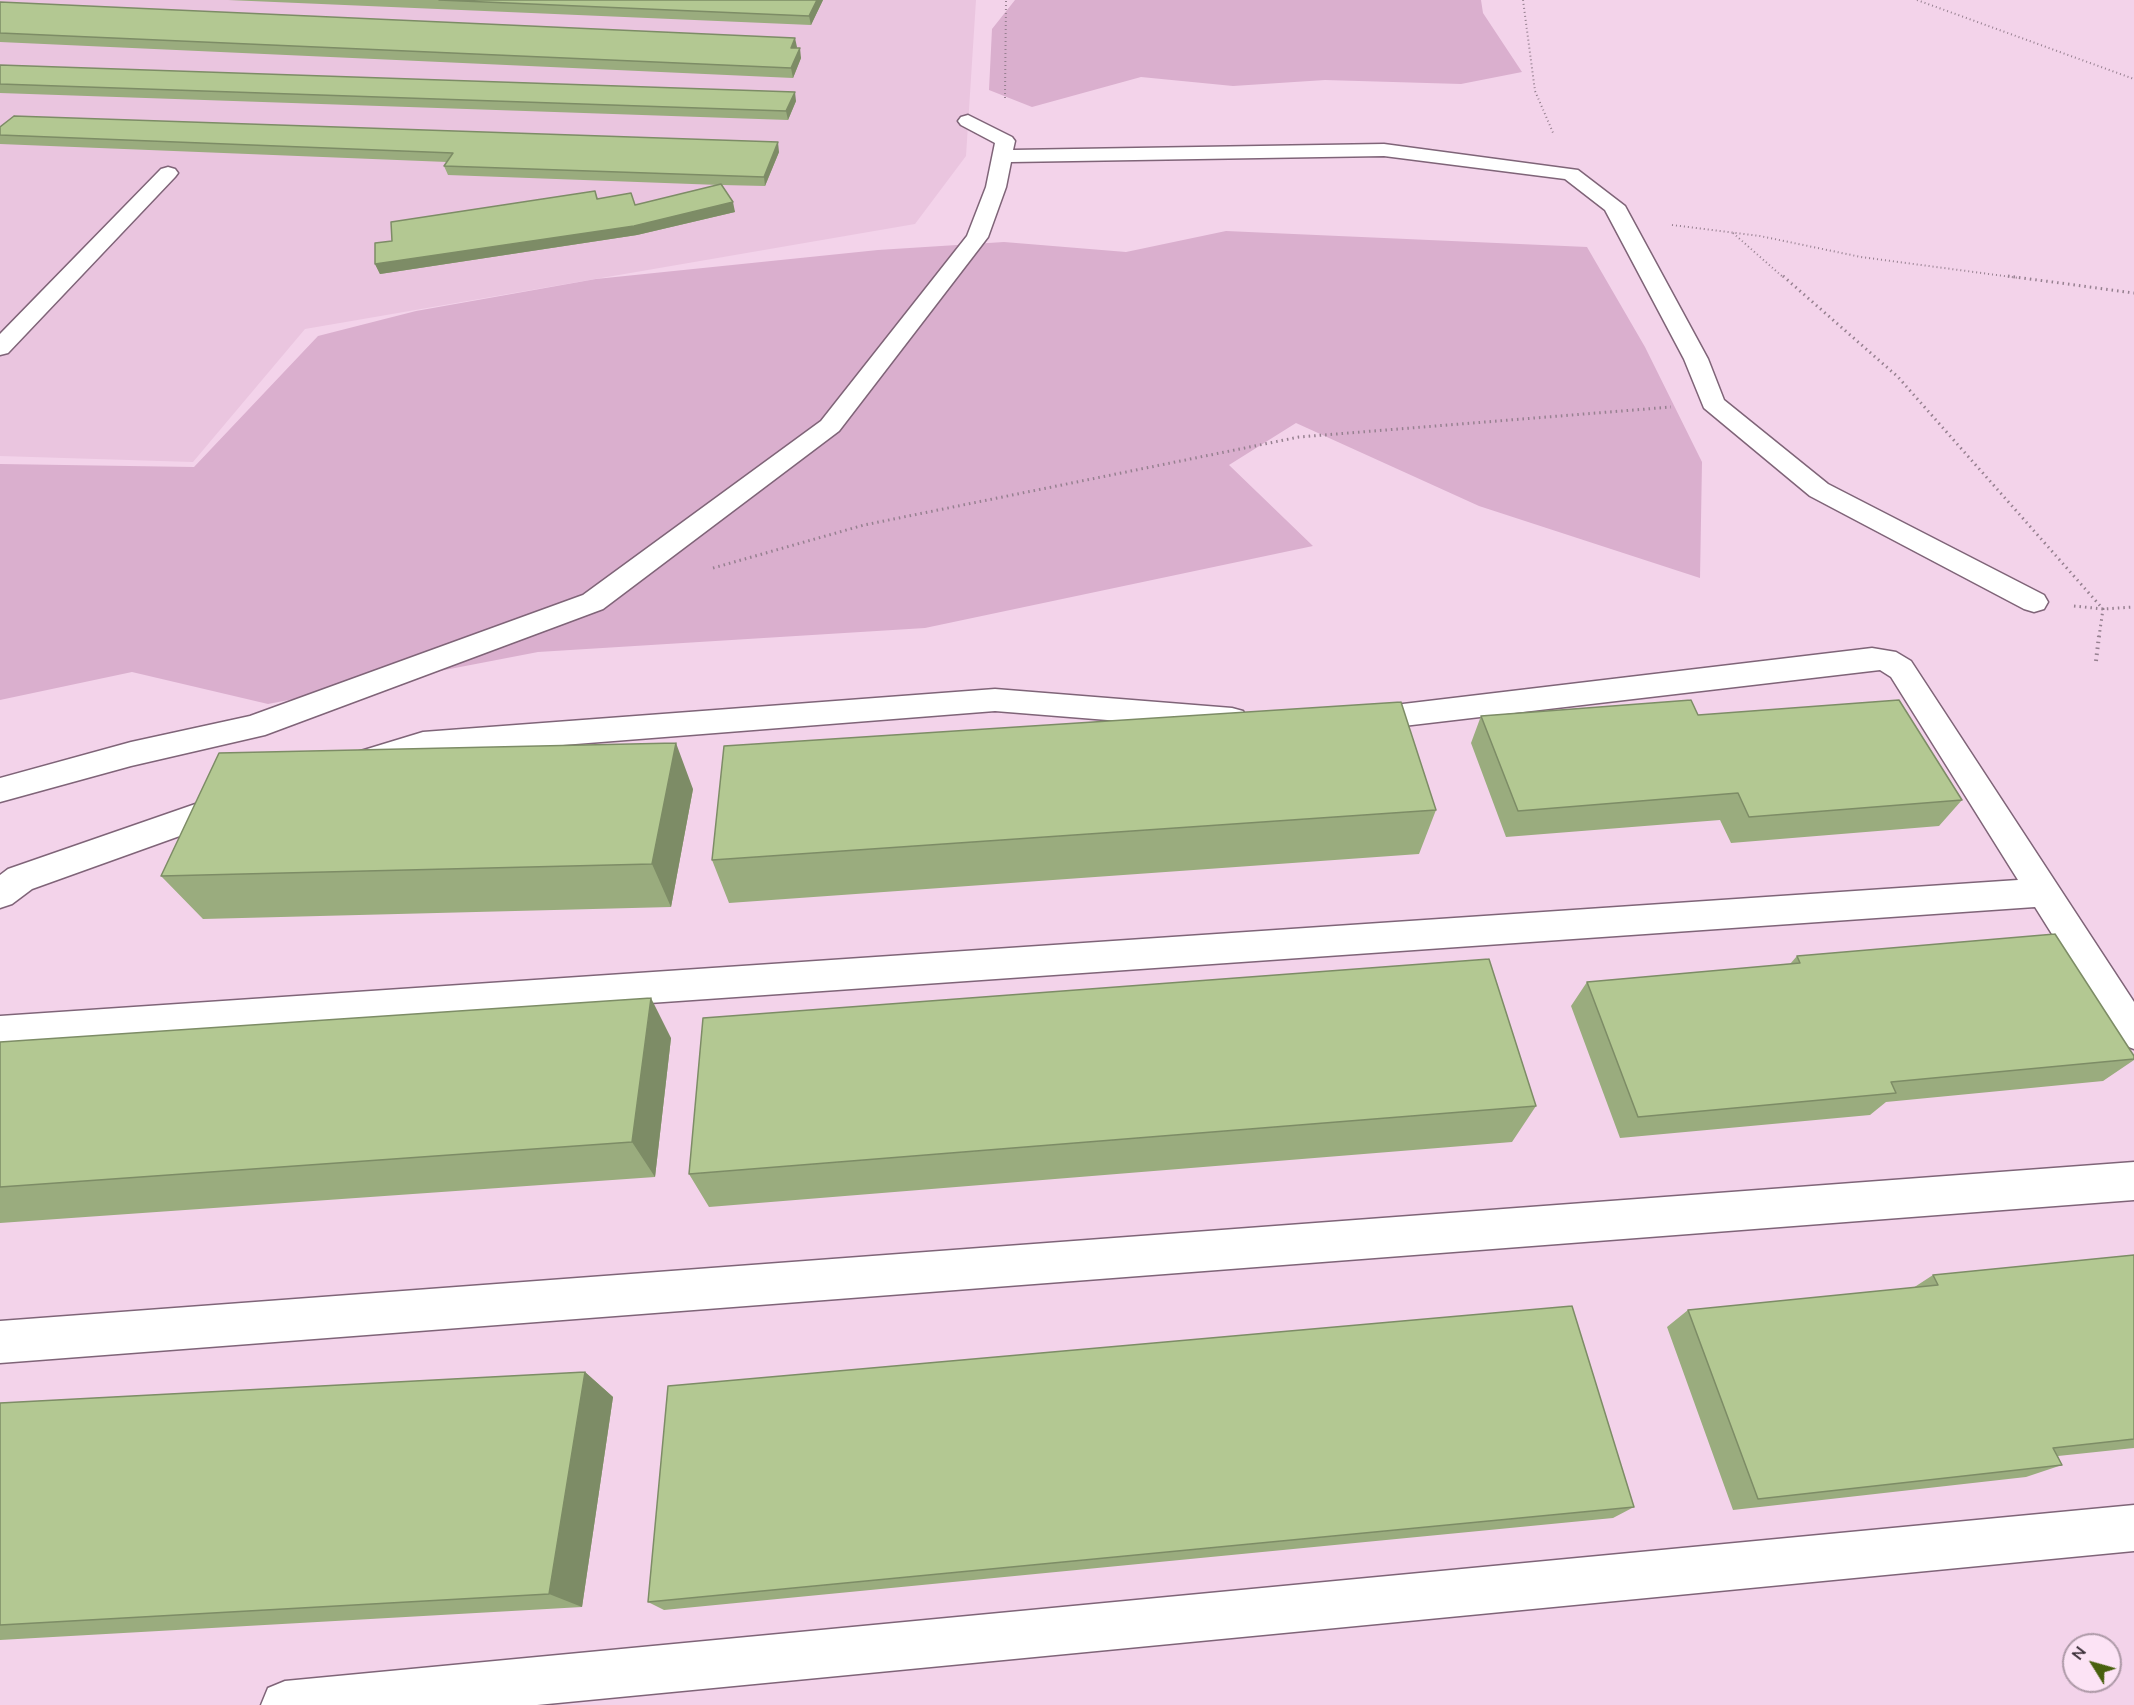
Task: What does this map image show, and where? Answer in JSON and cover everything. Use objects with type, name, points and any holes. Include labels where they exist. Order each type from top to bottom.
[{"type":"lane","points":[[968,121],[1004,149],[1384,150],[1571,174],[1614,206],[1696,359],[1713,403],[1819,490],[2034,602]]},
{"type":"lane","points":[[0,790],[131,754],[254,727],[593,602],[830,426],[977,237],[996,187],[1004,149]]},
{"type":"lane","points":[[0,348],[168,173]]},
{"type":"lane","points":[[1338,723],[1860,660],[1886,660],[1900,669],[2134,1033]]},
{"type":"lane","points":[[334,772],[423,744],[995,700],[1255,721]]},
{"type":"lane","points":[[0,894],[20,879],[257,797]]},
{"type":"lane","points":[[0,1032],[2043,892]]},
{"type":"lane","points":[[0,1342],[2134,1181]]},
{"type":"lane","points":[[285,1705],[2134,1528]]},
{"type":"path","points":[[1004,149],[1006,0]]},
{"type":"path","points":[[1522,0],[1535,91],[1571,174]]},
{"type":"path","points":[[1917,0],[2134,79]]},
{"type":"path","points":[[1621,218],[1733,233],[1861,257],[2134,293]]},
{"type":"path","points":[[1733,233],[1898,377],[2103,609],[2096,661]]},
{"type":"path","points":[[706,570],[864,525],[1299,437],[1713,403]]},
{"type":"path","points":[[2034,602],[2103,609],[2134,607]]},
{"type":"shaded area","points":[[0,0],[976,0],[966,156],[915,224],[305,329],[193,462],[0,456]]},
{"type":"shaded area","points":[[1015,0],[1481,0],[1483,13],[1522,72],[1461,84],[1325,80],[1233,86],[1141,77],[1032,107],[989,90],[992,29]]},
{"type":"shaded area","points":[[1226,231],[1587,247],[1645,347],[1702,462],[1700,578],[1479,506],[1296,423],[1229,465],[1313,546],[925,628],[538,652],[268,704],[132,672],[0,700],[0,464],[194,467],[318,336],[416,311],[596,279],[878,250],[1004,242],[1126,252]]},
{"type":"building","points":[[439,0],[817,0],[809,16]]},
{"type":"building","points":[[0,2],[795,38],[791,48],[800,48],[791,68],[0,33]]},
{"type":"building","points":[[0,65],[795,92],[786,111],[0,84]]},
{"type":"building","points":[[14,116],[778,142],[764,177],[444,166],[453,153],[0,135],[0,127]]},
{"type":"building","points":[[721,184],[733,202],[634,226],[375,264],[375,243],[392,241],[391,222],[595,191],[597,199],[631,193],[635,205]]},
{"type":"building","points":[[1691,700],[1698,715],[1899,700],[1962,800],[1749,817],[1738,793],[1518,811],[1481,716]]},
{"type":"building","points":[[1401,702],[1436,810],[712,860],[724,746]]},
{"type":"building","points":[[676,743],[652,864],[161,876],[219,753]]},
{"type":"building","points":[[2055,934],[2134,1059],[1891,1082],[1896,1093],[1638,1117],[1587,982],[1800,963],[1797,956]]},
{"type":"building","points":[[1489,959],[1536,1106],[689,1174],[703,1018]]},
{"type":"building","points":[[651,998],[632,1142],[0,1187],[0,1042]]},
{"type":"building","points":[[2134,1255],[2134,1439],[2053,1448],[2062,1465],[1758,1499],[1688,1310],[1938,1285],[1933,1275]]},
{"type":"building","points":[[1572,1306],[1634,1507],[648,1602],[668,1386]]},
{"type":"building","points":[[585,1372],[549,1594],[0,1625],[0,1403]]}]
